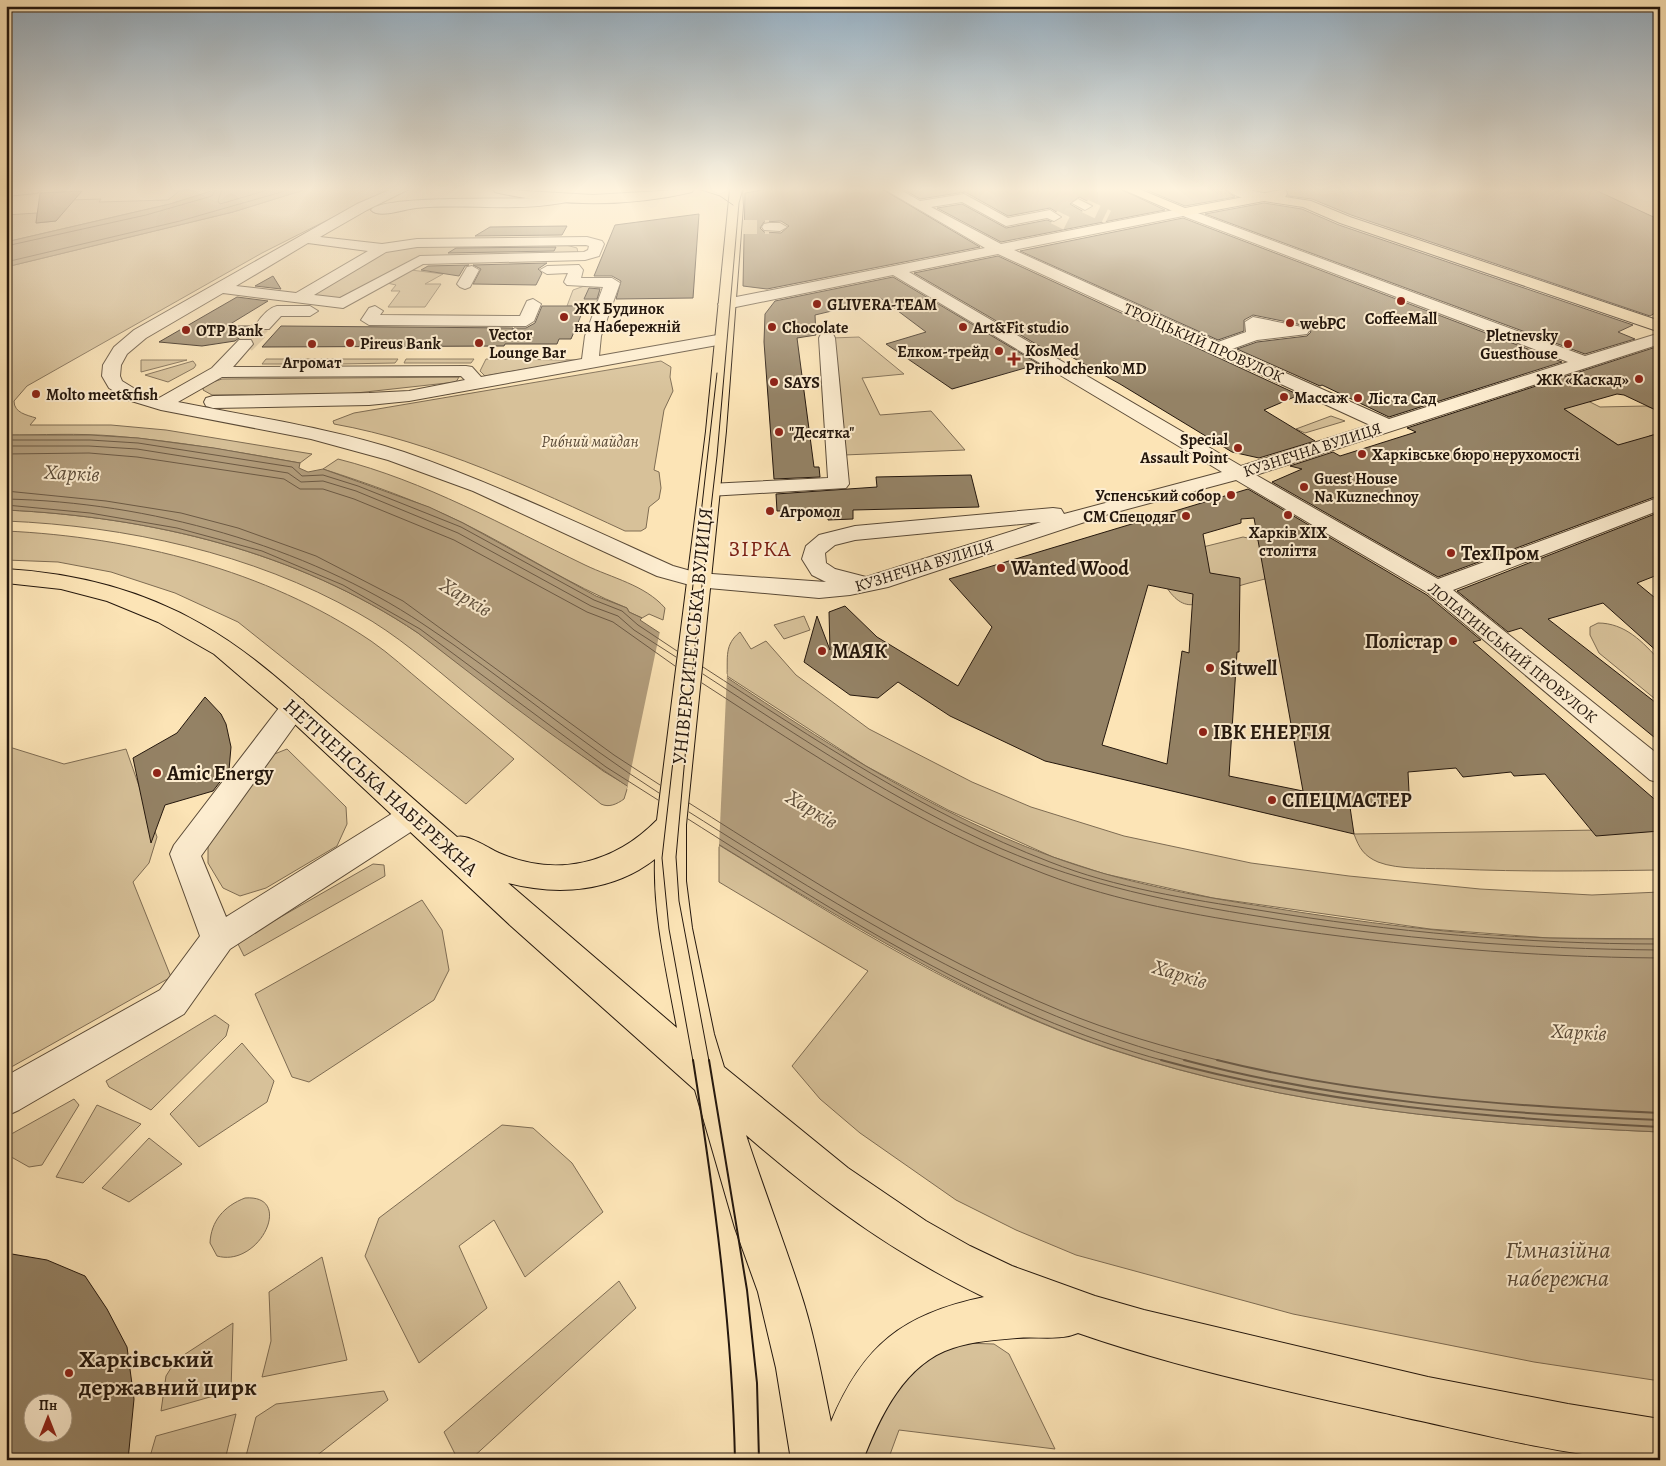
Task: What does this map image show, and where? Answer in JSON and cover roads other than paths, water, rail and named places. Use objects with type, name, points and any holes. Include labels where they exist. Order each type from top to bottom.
[{"type":"main road","name":"УНІВЕРСИТЕТСЬКА ВУЛИЦЯ","points":[[734,257],[726,304],[708,490],[671,825],[670,881],[676,928],[696,1034],[756,1228],[778,1292],[798,1368],[816,1460]]},
{"type":"main road","points":[[1456,257],[1660,326]]},
{"type":"main road","name":"НЕТІЧЕНСЬКА НАБЕРЕЖНА","points":[[6,576],[42,579],[88,588],[157,612],[219,646],[294,707],[586,973],[711,1079]]},
{"type":"main road","points":[[439,840],[508,870],[556,879],[589,876],[618,866],[644,852],[671,825]]},
{"type":"main road","points":[[711,1079],[849,1195],[912,1237],[976,1271],[1029,1296],[1091,1317],[1243,1357],[1374,1387],[1660,1442]]},
{"type":"main road","points":[[839,1460],[852,1424],[882,1372],[902,1352],[929,1333],[976,1319],[1049,1315],[1091,1317]]},
{"type":"street","points":[[273,257],[140,334],[115,358],[111,376],[115,384],[127,393],[161,404],[294,430],[395,456],[453,477],[665,571],[697,580]]},
{"type":"street","points":[[298,298],[366,257]]},
{"type":"street","points":[[470,264],[565,257]]},
{"type":"street","points":[[726,304],[952,257]]},
{"type":"street","name":"ТРОЇЦЬКИЙ ПРОВУЛОК","points":[[1020,257],[1386,425]]},
{"type":"street","points":[[1305,257],[1584,362]]},
{"type":"street","points":[[218,288],[346,302],[420,260],[550,270],[574,268],[576,270],[572,282],[612,283],[593,336],[590,350],[591,364]]},
{"type":"street","points":[[465,284],[470,264]]},
{"type":"street","name":"ЛОПАТИНСЬКИЙ ПРОВУЛОК","points":[[894,269],[1436,588],[1660,772]]},
{"type":"street","points":[[544,285],[550,270]]},
{"type":"street","points":[[351,320],[526,321],[533,304]]},
{"type":"street","points":[[263,326],[277,311],[375,311],[369,320]]},
{"type":"street","points":[[307,320],[324,320]]},
{"type":"street","points":[[1217,348],[1254,335]]},
{"type":"street","points":[[708,490],[839,484],[827,338]]},
{"type":"street","name":"КУЗНЕЧНА ВУЛИЦЯ","points":[[697,580],[819,590],[880,582],[1102,509],[1240,473],[1660,338]]},
{"type":"street","points":[[201,381],[200,390],[204,395],[242,401],[323,408],[409,396],[723,339]]},
{"type":"street","points":[[161,404],[218,372],[245,344]]},
{"type":"street","points":[[218,372],[466,371],[478,384]]},
{"type":"street","points":[[161,404],[242,401]]},
{"type":"street","points":[[294,430],[323,408]]},
{"type":"street","points":[[1436,588],[1660,503]]},
{"type":"street","points":[[880,582],[840,579],[828,575],[816,564],[813,558],[814,551],[827,540],[855,533],[1102,509]]},
{"type":"street","points":[[218,939],[185,854],[294,707]]},
{"type":"street","points":[[6,1097],[172,1002],[218,939],[412,816]]},
{"type":"water","points":[[6,257],[46,257],[6,267]]},
{"type":"water","name":"Харків","points":[[6,435],[90,435],[138,438],[214,448],[300,463],[299,468],[308,472],[323,469],[429,507],[463,523],[596,596],[627,608],[629,612],[642,618],[640,620],[789,719],[892,781],[998,835],[1053,857],[1105,874],[1186,893],[1240,903],[1372,923],[1514,936],[1578,939],[1660,939],[1660,1132],[1591,1129],[1451,1118],[1313,1099],[1245,1086],[1178,1069],[1111,1049],[1042,1023],[942,975],[724,848],[582,756],[418,633],[371,604],[323,580],[273,560],[221,543],[168,530],[61,514],[6,510]]},
{"type":"tunnel","points":[[245,344],[263,326]]},
{"type":"tram line","points":[[709,1061],[679,901],[676,857],[695,646],[717,456],[734,257]]},
{"type":"tram line","points":[[693,1061],[669,929],[662,858],[717,373]]},
{"type":"tram line","points":[[693,1060],[721,1259],[730,1359],[735,1460]]},
{"type":"tram line","points":[[709,1060],[747,1290],[757,1383],[759,1460]]},
{"type":"place","name":"CoffeeMall","points":[[1401,301]]},
{"type":"place","name":"GLIVERA-TEAM","points":[[817,304]]},
{"type":"place","name":"ЖК Будинок на Набережній","points":[[564,317]]},
{"type":"place","name":"webPC","points":[[1290,323]]},
{"type":"place","name":"Chocolate","points":[[772,327]]},
{"type":"place","name":"Art&Fit studio","points":[[963,327]]},
{"type":"place","name":"OTP Bank","points":[[186,330]]},
{"type":"place","name":"Pireus Bank","points":[[350,343]]},
{"type":"place","name":"Vector Lounge Bar","points":[[479,343]]},
{"type":"place","name":"Агромат","points":[[312,344]]},
{"type":"place","name":"Pletnevsky Guesthouse","points":[[1568,344]]},
{"type":"place","name":"Елком-трейд","points":[[999,351]]},
{"type":"place","name":"KosMed Prihodchenko MD","points":[[1014,359]]},
{"type":"place","name":"ЖК «Каскад»","points":[[1639,379]]},
{"type":"place","name":"SAYS","points":[[774,382]]},
{"type":"place","name":"Molto meet&fish","points":[[36,394]]},
{"type":"place","name":"Массаж","points":[[1284,397]]},
{"type":"place","name":"Ліс та Сад","points":[[1358,398]]},
{"type":"place","name":"\"Десятка\"","points":[[779,432]]},
{"type":"place","name":"Special Assault Point","points":[[1238,448]]},
{"type":"place","name":"Харківське бюро нерухомості","points":[[1362,454]]},
{"type":"place","name":"Guest House Na Kuznechnoy","points":[[1304,487]]},
{"type":"place","name":"Успенський собор","points":[[1231,495]]},
{"type":"place","name":"Агромол","points":[[770,511]]},
{"type":"place","name":"Харків XIX століття","points":[[1288,515]]},
{"type":"place","name":"СМ Спецодяг","points":[[1186,516]]},
{"type":"place","name":"ТехПром","points":[[1451,553]]},
{"type":"place","name":"Wanted Wood","points":[[1001,568]]},
{"type":"place","name":"Полістар","points":[[1453,641]]},
{"type":"place","name":"МАЯК","points":[[822,651]]},
{"type":"place","name":"Sitwell","points":[[1210,668]]},
{"type":"place","name":"ІВК ЕНЕРГІЯ","points":[[1203,732]]},
{"type":"place","name":"Amic Energy","points":[[157,773]]},
{"type":"place","name":"СПЕЦМАСТЕР","points":[[1272,800]]},
{"type":"place","name":"Харківський державний цирк","points":[[69,1373]]},
{"type":"district","name":"ЗІРКА","points":[[760,548]]},
{"type":"park label","name":"Рибний майдан","points":[[590,441]]},
{"type":"park label","name":"Гімназійна набережна","points":[[1558,1264]]}]
